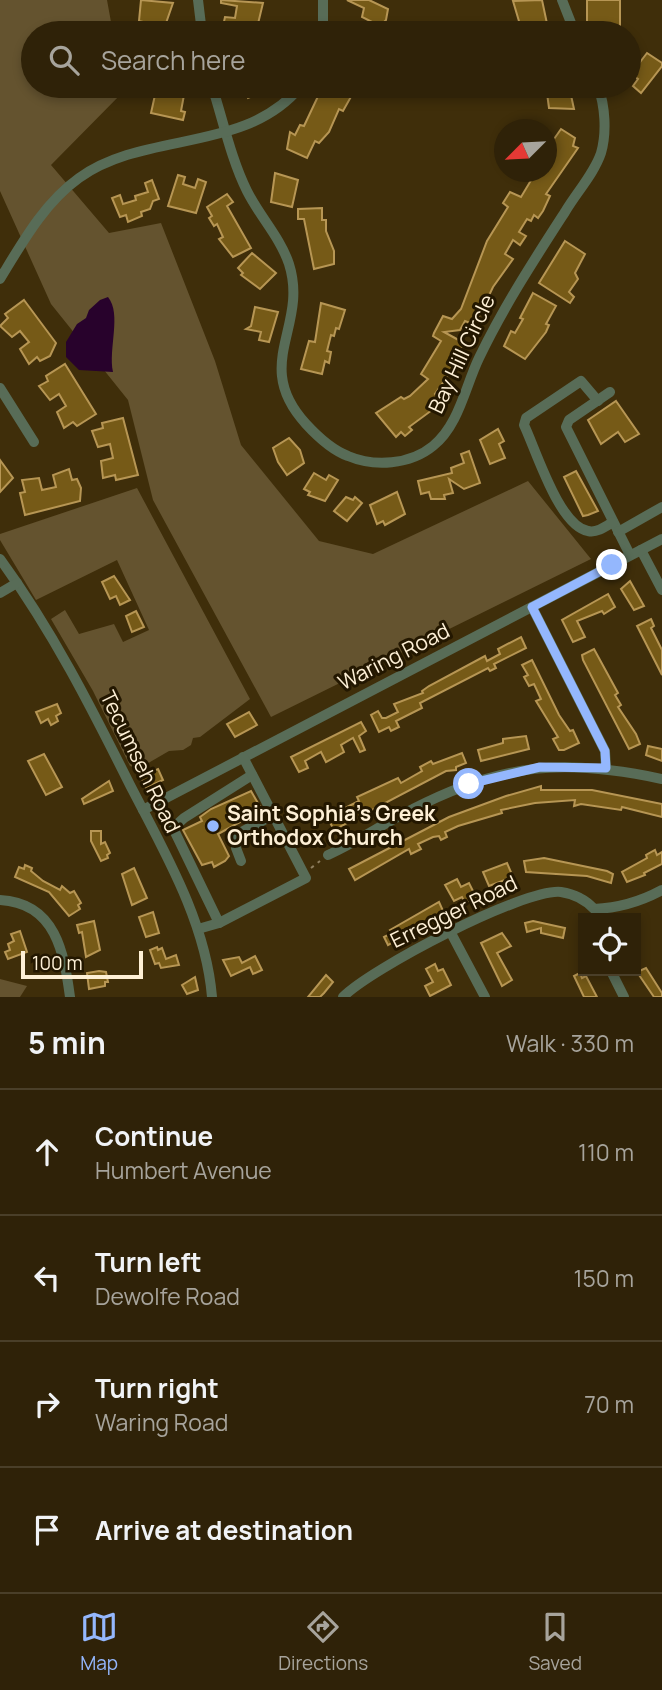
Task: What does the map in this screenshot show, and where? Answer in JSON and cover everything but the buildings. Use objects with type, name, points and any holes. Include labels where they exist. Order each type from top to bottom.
[{"type":"street","points":[[198,0],[201,21]]},
{"type":"street","points":[[323,0],[323,21]]},
{"type":"street","points":[[562,0],[570,21]]},
{"type":"street","name":"Bay Hill Circle","points":[[216,98],[245,187],[278,238],[290,268],[292,310],[280,361],[281,382],[288,402],[311,430],[336,450],[349,457],[388,463],[424,452],[445,434],[505,307],[593,169],[604,139],[602,98]]},
{"type":"street","points":[[2,272],[50,205],[79,178],[125,155],[227,132],[275,111],[289,98]]},
{"type":"street","points":[[598,401],[581,381],[526,418],[524,425],[566,517],[581,529],[590,532],[616,527],[662,507]]},
{"type":"street","points":[[0,388],[34,442]]},
{"type":"street","points":[[610,392],[569,420],[566,427],[630,555]]},
{"type":"street","name":"Waring Road","points":[[143,810],[662,539]]},
{"type":"street","points":[[641,550],[662,590]]},
{"type":"street","name":"Tecumseh Road","points":[[0,559],[4,573],[17,583],[84,692],[143,810],[198,929],[212,997]]},
{"type":"street","points":[[0,593],[17,583]]},
{"type":"street","points":[[532,607],[605,751],[606,768]]},
{"type":"street","points":[[198,929],[219,923],[306,878],[243,757]]},
{"type":"street","points":[[328,855],[413,809],[491,777],[540,767],[606,768],[662,779]]},
{"type":"street","points":[[219,923],[173,828],[184,818],[253,775]]},
{"type":"street","points":[[241,861],[236,848],[238,834],[273,815]]},
{"type":"street","name":"Erregger Road","points":[[346,996],[383,968],[517,900],[541,893],[560,892],[580,897],[595,913],[624,906],[662,890]]},
{"type":"street","points":[[0,900],[21,905],[40,917],[55,933],[65,959],[70,997]]},
{"type":"street","points":[[452,933],[485,997]]},
{"type":"street","points":[[614,976],[624,997]]},
{"type":"path","points":[[304,872],[328,855]]},
{"type":"shaded area","points":[[0,0],[107,0],[111,21],[21,21],[21,98],[117,98],[51,165],[109,233],[161,223],[215,361],[241,445],[319,541],[373,554],[528,481],[591,559],[271,717],[153,500],[128,400],[51,304],[0,191]]},
{"type":"shaded area","points":[[108,297],[114,313],[113,372],[79,370],[66,357],[66,342],[77,324],[86,318],[89,310]]},
{"type":"shaded area","points":[[137,488],[250,699],[200,737],[193,738],[191,745],[183,750],[169,751],[138,769],[130,766],[93,691],[51,619],[65,610],[79,634],[114,624],[123,642],[149,630],[117,560],[36,600],[0,540],[0,534]]},
{"type":"shaded area","points":[[0,979],[27,986],[20,997],[0,997]]},
{"type":"place","name":"Saint Sophia's Greek Orthodox Church","points":[[213,826]]},
{"type":"route","points":[[469,784],[521,769],[585,766],[606,768],[605,751],[532,607],[612,565]]}]
